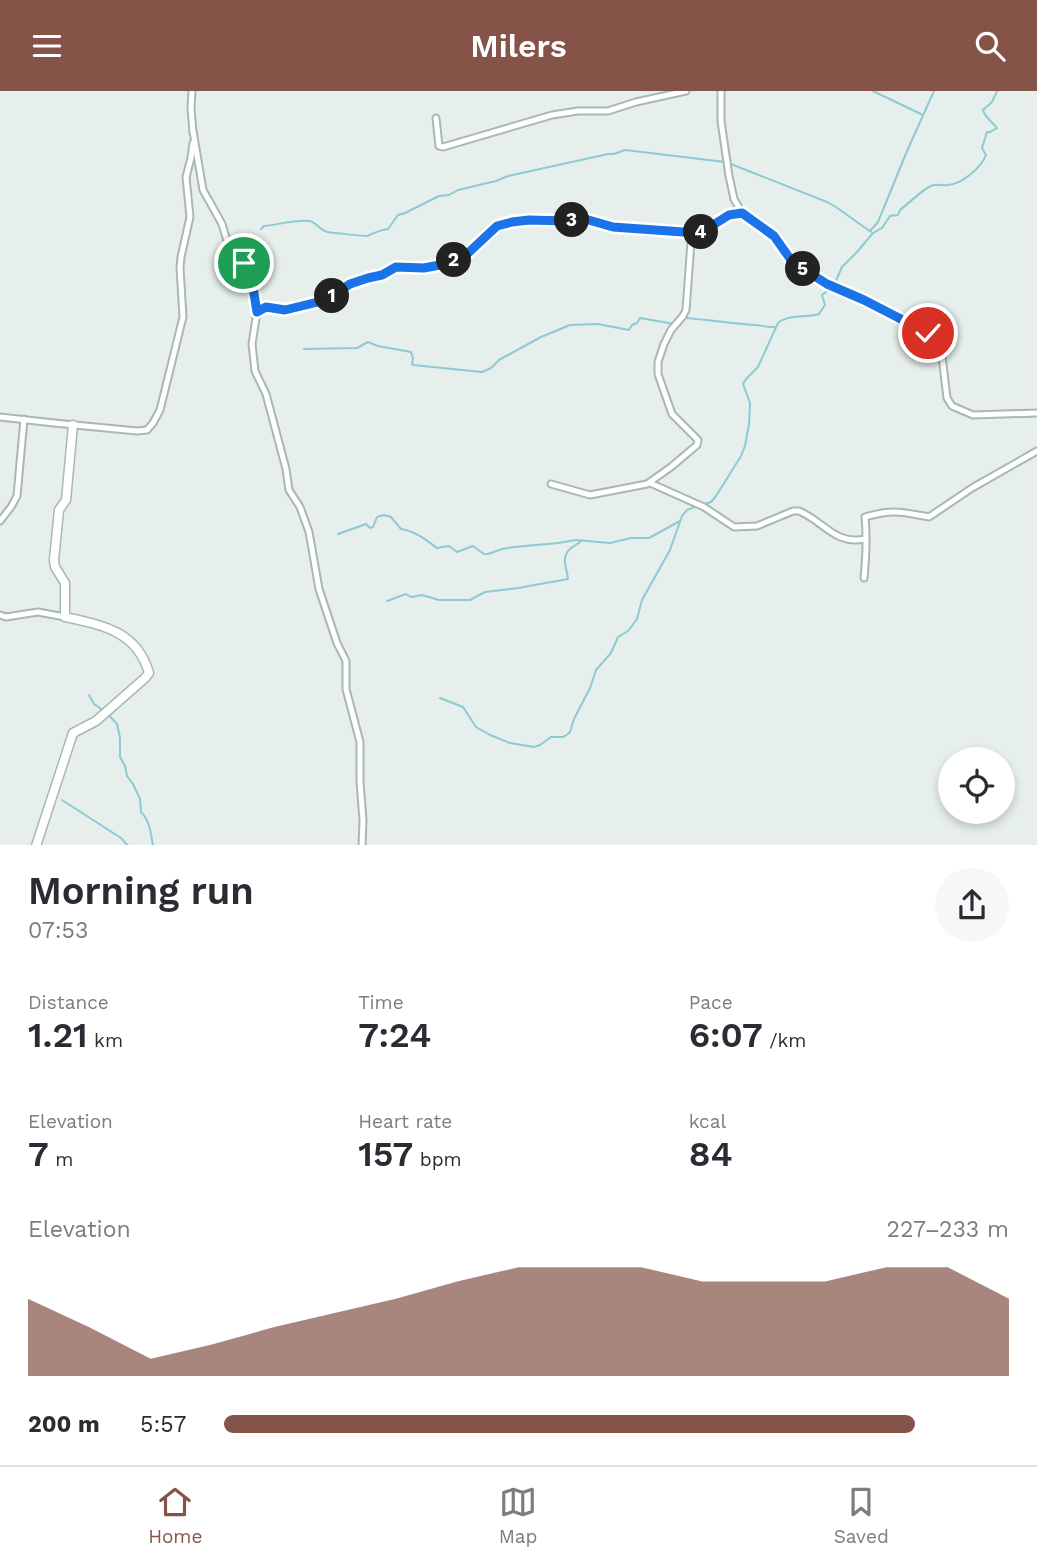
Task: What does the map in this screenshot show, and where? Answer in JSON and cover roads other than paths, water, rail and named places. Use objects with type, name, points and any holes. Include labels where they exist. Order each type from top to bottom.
[{"type":"street","points":[[0,417],[143,431],[153,423],[160,410],[183,317],[180,268],[190,217],[186,185],[192,148],[192,91]]},
{"type":"street","points":[[436,118],[439,146],[443,147],[552,115],[578,111],[608,111],[686,91]]},
{"type":"street","points":[[721,91],[721,121],[734,199],[729,215]]},
{"type":"street","points":[[192,131],[203,190],[222,224],[230,251],[247,266],[251,275],[257,312],[252,344],[255,372],[266,394],[289,490],[307,525],[319,589],[337,643],[346,661],[346,689],[360,742],[362,845]]},
{"type":"street","points":[[734,199],[742,213],[774,236],[791,260],[808,272],[938,341],[947,398],[952,406],[973,415],[1037,413]]},
{"type":"street","points":[[551,484],[590,495],[650,483],[698,443],[672,414],[657,367],[669,334],[686,310],[691,242],[700,232],[729,215],[742,213]]},
{"type":"street","points":[[257,312],[266,307],[285,310],[318,302],[350,284],[382,275],[396,267],[424,268],[445,264],[467,254],[497,226],[512,222],[585,219],[613,227],[700,232]]},
{"type":"street","points":[[0,521],[17,496],[24,419]]},
{"type":"street","points":[[65,617],[65,583],[55,567],[54,560],[59,510],[66,495],[73,425]]},
{"type":"street","points":[[864,578],[867,531],[865,517],[902,511],[929,517],[972,488],[1037,451]]},
{"type":"street","points":[[650,483],[704,507],[734,527],[757,526],[799,511],[840,538],[850,541],[865,538]]},
{"type":"street","points":[[0,615],[6,617],[38,612],[111,628],[123,635],[139,653],[149,673],[96,721],[74,733],[36,845]]},
{"type":"waterway","points":[[873,91],[923,115]]},
{"type":"waterway","points":[[870,231],[878,222],[934,91]]},
{"type":"waterway","points":[[834,285],[842,267],[873,233],[882,228],[890,216],[898,215],[900,210],[933,185],[959,182],[980,165],[986,155],[982,148],[987,132],[997,128],[983,110],[992,102],[997,91]]},
{"type":"waterway","points":[[261,229],[264,226],[303,221],[312,222],[328,232],[367,236],[388,229],[398,215],[439,196],[508,176],[625,150],[725,162]]},
{"type":"waterway","points":[[731,164],[827,202],[871,232]]},
{"type":"waterway","points":[[702,505],[711,502],[716,496],[741,456],[749,424],[750,403],[743,384],[758,367],[778,323],[787,318],[819,314],[825,305],[822,295],[830,289]]},
{"type":"waterway","points":[[304,349],[357,348],[368,342],[411,352],[413,365],[482,372],[541,337],[570,325],[598,324],[629,330],[640,318],[674,324]]},
{"type":"waterway","points":[[685,318],[776,327]]},
{"type":"waterway","points":[[440,698],[463,707],[476,727],[510,743],[534,747],[551,737],[568,734],[596,670],[611,653],[618,637],[628,631],[637,619],[642,600],[670,550],[682,516],[687,510],[697,506]]},
{"type":"waterway","points":[[338,534],[366,524],[370,528],[373,527],[377,517],[384,515],[391,517],[401,529],[416,534],[437,548],[449,546],[457,552],[473,546],[488,554],[514,547],[576,540],[610,543],[631,538],[649,538],[680,521]]},
{"type":"waterway","points":[[387,601],[406,594],[439,600],[470,600],[485,592],[568,579],[566,555],[581,541]]},
{"type":"waterway","points":[[89,695],[94,704],[104,711]]},
{"type":"waterway","points":[[107,713],[117,724],[120,757],[140,799],[141,812],[151,832],[153,845]]},
{"type":"waterway","points":[[62,800],[121,838],[127,845]]}]
